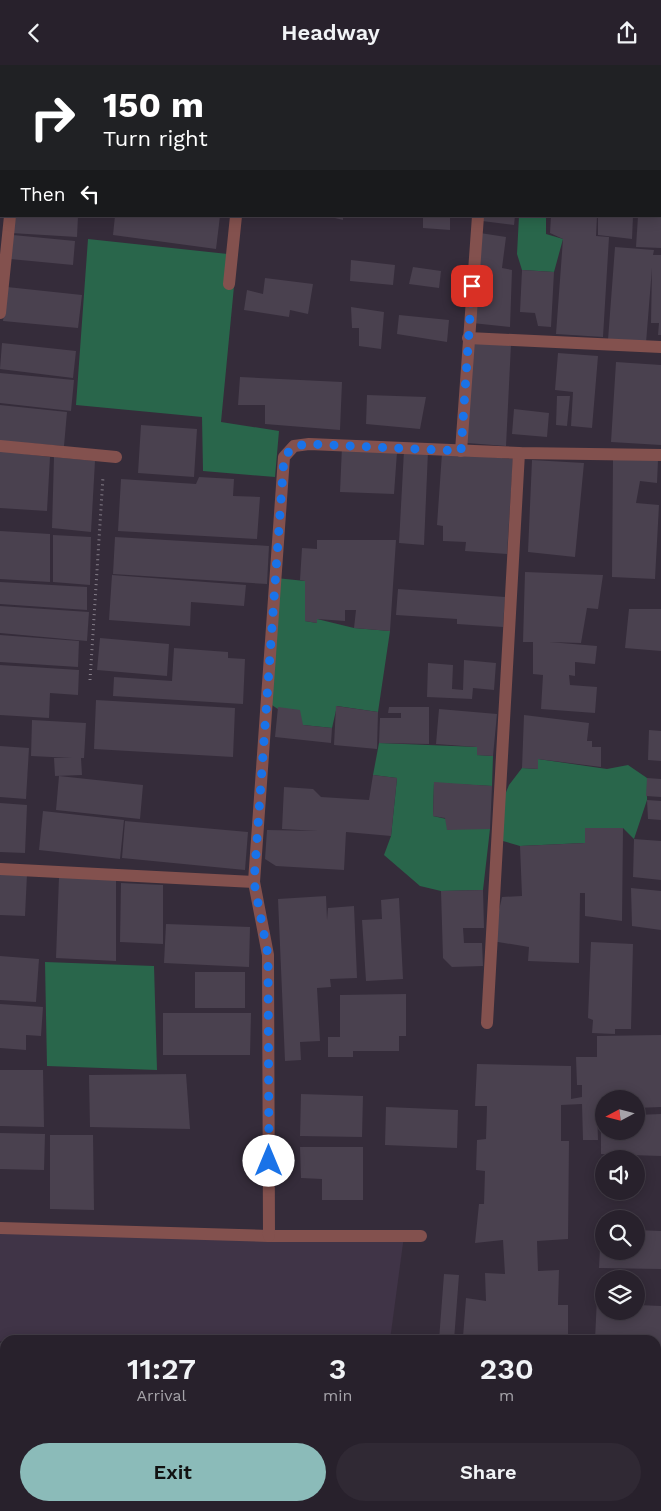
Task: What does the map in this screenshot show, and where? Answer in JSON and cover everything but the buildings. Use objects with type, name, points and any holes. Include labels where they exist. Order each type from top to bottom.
[{"type":"street","points":[[0,313],[10,217]]},
{"type":"street","points":[[230,284],[236,217]]},
{"type":"street","points":[[461,451],[478,217]]},
{"type":"street","points":[[468,338],[661,347]]},
{"type":"street","points":[[269,1236],[268,955],[254,882],[284,457],[294,446],[309,444],[519,453],[661,455]]},
{"type":"street","points":[[0,447],[110,456]]},
{"type":"street","points":[[487,1023],[519,453]]},
{"type":"street","points":[[0,869],[254,882]]},
{"type":"street","points":[[0,1229],[269,1236],[421,1236]]},
{"type":"path","points":[[90,681],[110,456]]},
{"type":"shaded area","points":[[0,1228],[404,1236],[391,1335],[0,1335]]},
{"type":"green space","points":[[519,217],[546,217],[546,234],[563,239],[554,272],[522,270],[517,254]]},
{"type":"green space","points":[[88,239],[237,255],[221,422],[279,431],[275,477],[203,471],[202,417],[76,405]]},
{"type":"green space","points":[[276,578],[305,581],[305,621],[317,623],[317,619],[354,628],[390,631],[378,712],[337,706],[332,728],[303,725],[267,702]]},
{"type":"green space","points":[[379,743],[477,747],[477,755],[493,756],[492,786],[434,783],[433,816],[490,829],[483,890],[441,891],[420,886],[384,855],[391,836],[397,778],[373,775]]},
{"type":"green space","points":[[538,759],[607,769],[628,765],[647,778],[647,800],[634,839],[623,828],[585,828],[585,843],[520,846],[503,841],[499,809],[509,785],[522,768],[538,769]]},
{"type":"green space","points":[[45,962],[154,966],[157,1070],[47,1066]]},
{"type":"route","points":[[269,1161],[268,955],[254,882],[284,457],[294,446],[309,444],[461,451],[472,286]]}]
